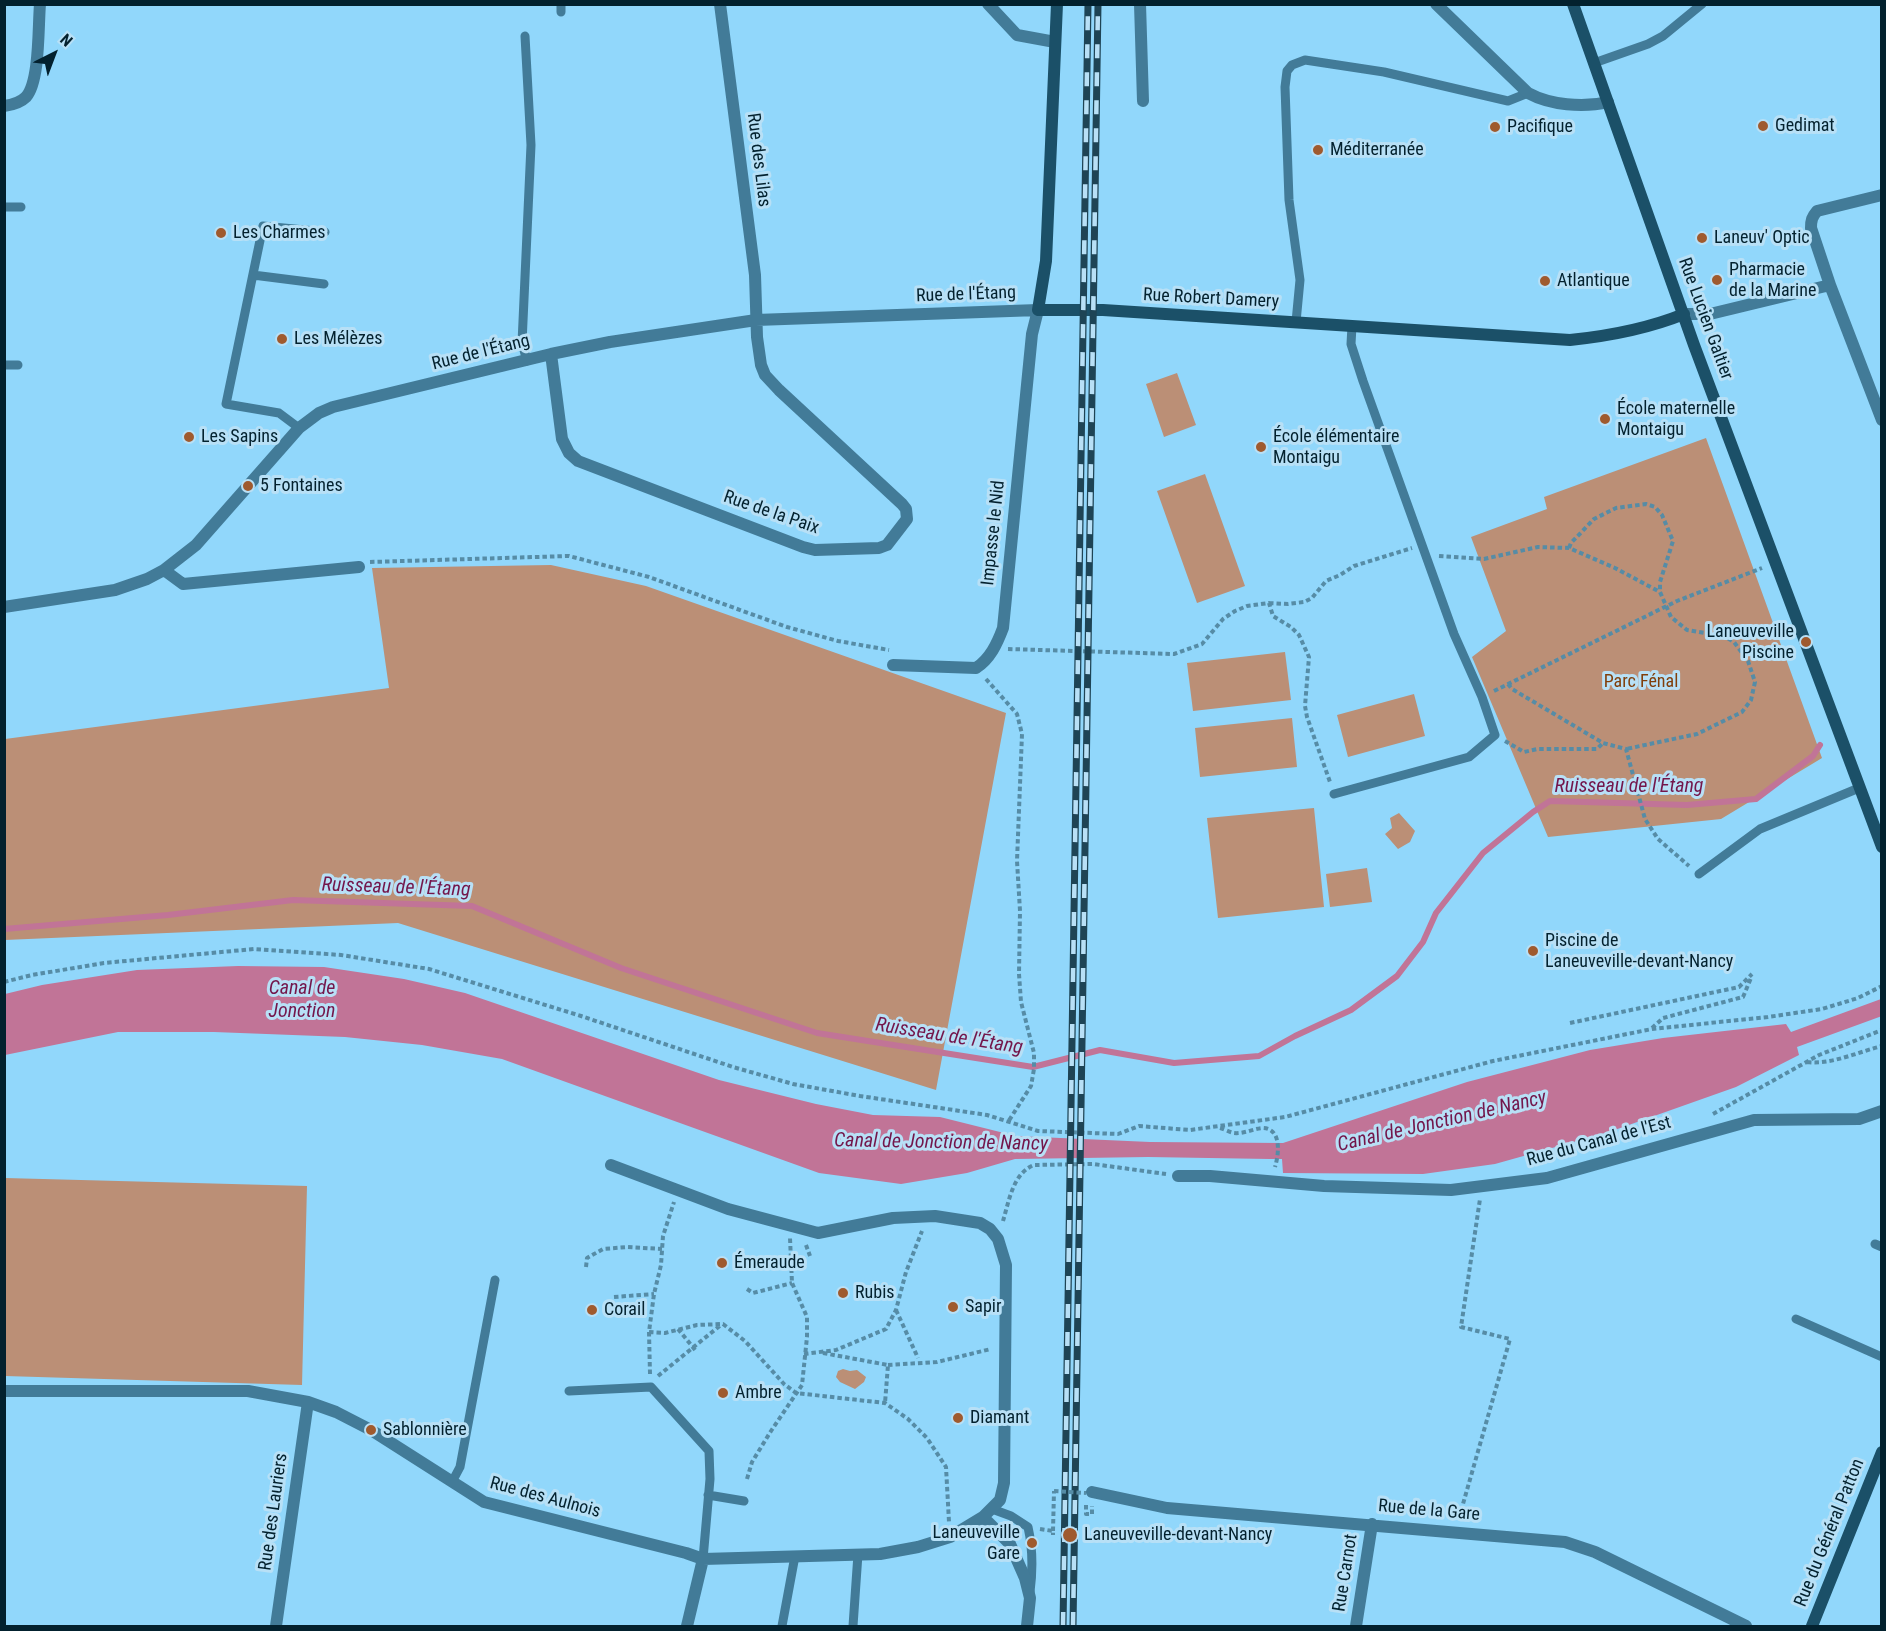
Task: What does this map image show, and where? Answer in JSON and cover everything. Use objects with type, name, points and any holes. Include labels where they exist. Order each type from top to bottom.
[{"type":"main road","points":[[1038,310],[1046,261],[1057,4]]},
{"type":"main road","name":"Rue Lucien Galtier","points":[[1574,4],[1684,314],[1881,847]]},
{"type":"main road","name":"Rue Robert Damery","points":[[1038,310],[1103,310],[1570,340],[1629,331],[1661,323],[1684,314]]},
{"type":"main road","name":"Rue du Général Patton","points":[[1812,1626],[1881,1452]]},
{"type":"street","points":[[4,106],[21,101],[27,95],[35,79],[40,4]]},
{"type":"street","name":"Rue des Lilas","points":[[720,4],[755,275],[756,320]]},
{"type":"street","points":[[988,4],[1017,35],[1055,42]]},
{"type":"street","points":[[1140,4],[1143,101]]},
{"type":"street","points":[[1436,4],[1528,93],[1542,100],[1589,105],[1608,102]]},
{"type":"street","points":[[1881,195],[1817,211],[1810,220],[1830,285],[1881,420]]},
{"type":"street","points":[[1684,314],[1710,314],[1830,285]]},
{"type":"street","name":"Rue de l'Étang","points":[[4,607],[115,590],[147,579],[164,570],[196,544],[299,428],[320,412],[333,407],[551,354],[610,342],[756,320],[1038,310]]},
{"type":"street","name":"Impasse le Nid","points":[[976,668],[984,663],[993,650],[1003,628],[1032,334],[1038,310]]},
{"type":"street","name":"Rue de la Paix","points":[[551,354],[562,439],[568,453],[578,461],[803,547],[815,550],[873,550],[887,545],[904,526],[907,519],[906,509],[765,375],[761,365],[756,320]]},
{"type":"street","points":[[164,570],[183,584],[359,567]]},
{"type":"street","points":[[893,665],[976,668]]},
{"type":"street","name":"Rue du Canal de l'Est","points":[[1178,1176],[1210,1176],[1324,1186],[1451,1190],[1547,1178],[1754,1120],[1859,1119],[1881,1111]]},
{"type":"street","points":[[611,1165],[728,1209],[818,1233],[893,1218],[928,1216],[963,1219],[980,1223],[990,1229],[998,1239],[1006,1265],[1006,1346],[1004,1483],[1000,1500],[988,1513],[1010,1544],[1025,1578],[1030,1598],[1027,1626]]},
{"type":"street","name":"Rue des Aulnois","points":[[4,1391],[248,1391],[308,1402],[336,1412],[371,1430],[484,1502],[686,1552],[703,1559],[880,1554],[950,1537],[988,1513]]},
{"type":"street","name":"Rue des Lauriers","points":[[276,1626],[308,1402]]},
{"type":"street","name":"Rue de la Gare","points":[[1089,1492],[1167,1508],[1565,1542],[1595,1552],[1746,1626]]},
{"type":"street","name":"Rue Carnot","points":[[1356,1626],[1372,1524]]},
{"type":"street","points":[[687,1626],[703,1559]]},
{"type":"lane","points":[[1594,63],[1648,44],[1663,36],[1702,4]]},
{"type":"lane","points":[[525,36],[531,144],[522,343],[526,361]]},
{"type":"lane","points":[[1296,322],[1300,280],[1289,200],[1285,87],[1287,71],[1292,65],[1305,60],[1384,72],[1508,101],[1528,93]]},
{"type":"lane","points":[[4,207],[21,207]]},
{"type":"lane","points":[[299,428],[279,413],[226,404],[263,226],[325,232]]},
{"type":"lane","points":[[253,275],[324,284]]},
{"type":"lane","points":[[1334,794],[1469,757],[1495,735],[1482,697],[1454,634],[1351,344],[1352,326]]},
{"type":"lane","points":[[4,365],[18,365]]},
{"type":"lane","points":[[1699,874],[1760,829],[1859,788]]},
{"type":"lane","points":[[452,1482],[459,1467],[495,1280]]},
{"type":"lane","points":[[1796,1319],[1881,1357]]},
{"type":"lane","points":[[569,1391],[651,1387],[709,1451],[710,1479],[703,1559]]},
{"type":"lane","points":[[708,1495],[744,1501]]},
{"type":"lane","points":[[988,1513],[1011,1516],[1028,1527],[1032,1543],[1033,1569],[1030,1598]]},
{"type":"lane","points":[[853,1626],[858,1554]]},
{"type":"lane","points":[[782,1626],[795,1556]]},
{"type":"path","points":[[1508,684],[1512,689],[1603,743],[1626,749],[1697,734],[1742,712],[1751,700],[1755,682],[1748,661],[1734,642],[1724,636],[1687,630],[1671,617],[1660,592],[1659,582],[1673,541],[1662,514],[1656,507],[1646,504],[1616,508],[1594,519],[1569,548]]},
{"type":"path","points":[[993,650],[1174,654],[1202,644],[1223,619],[1235,611],[1247,606],[1269,603],[1304,602],[1312,598],[1326,581],[1354,566],[1423,545]]},
{"type":"path","points":[[1426,556],[1484,559],[1538,548],[1569,548],[1615,568],[1660,592]]},
{"type":"path","points":[[359,567],[368,562],[560,556],[581,558],[650,577],[787,627],[838,641],[895,650],[893,665]]},
{"type":"path","points":[[1482,697],[1666,606],[1776,562]]},
{"type":"path","points":[[1269,603],[1273,616],[1291,627],[1305,645],[1309,657],[1305,706],[1334,794]]},
{"type":"path","points":[[976,668],[1017,714],[1022,734],[1017,824],[1020,911],[1018,974],[1021,1002],[1034,1053],[1034,1069],[1031,1086],[1008,1122]]},
{"type":"path","points":[[1495,735],[1524,752],[1537,749],[1597,749],[1603,743]]},
{"type":"path","points":[[1626,749],[1645,819],[1658,839],[1699,874]]},
{"type":"path","points":[[4,982],[104,963],[254,949],[341,955],[429,969],[581,1016],[733,1067],[793,1084],[987,1115],[1038,1131],[1097,1134],[1118,1134],[1139,1126],[1190,1130],[1285,1117],[1493,1061],[1652,1029],[1822,1009],[1858,998],[1881,986]]},
{"type":"path","points":[[1570,1023],[1739,987],[1752,975],[1743,997],[1663,1018],[1652,1029]]},
{"type":"path","points":[[1707,1118],[1835,1047],[1881,1030]]},
{"type":"path","points":[[1806,1062],[1822,1062],[1881,1046]]},
{"type":"path","points":[[1217,1127],[1234,1133],[1264,1128],[1272,1131],[1276,1135],[1275,1169]]},
{"type":"path","points":[[998,1239],[1011,1194],[1020,1174],[1027,1167],[1093,1164],[1178,1176]]},
{"type":"path","points":[[1455,1532],[1509,1339],[1461,1327],[1481,1187]]},
{"type":"path","points":[[679,1191],[663,1236],[661,1265],[654,1294],[649,1332],[651,1383],[723,1324]]},
{"type":"path","points":[[804,1354],[836,1350],[886,1329],[896,1310],[906,1272],[928,1216]]},
{"type":"path","points":[[747,1479],[752,1462],[802,1385],[807,1317],[792,1283],[789,1252],[791,1226]]},
{"type":"path","points":[[586,1267],[587,1258],[603,1249],[628,1247],[662,1250]]},
{"type":"path","points":[[747,1289],[753,1293],[792,1283]]},
{"type":"path","points":[[614,1297],[654,1294]]},
{"type":"path","points":[[896,1310],[918,1358]]},
{"type":"path","points":[[649,1332],[665,1333],[697,1325],[723,1324],[745,1341],[784,1384],[796,1393],[885,1403],[908,1419],[927,1438],[946,1467],[950,1537]]},
{"type":"path","points":[[678,1329],[696,1351]]},
{"type":"path","points":[[820,1352],[888,1365],[937,1362],[1006,1346]]},
{"type":"path","points":[[885,1403],[888,1365]]},
{"type":"path","points":[[1053,1532],[1054,1491],[1089,1492]]},
{"type":"green space","points":[[1177,373],[1196,425],[1164,437],[1146,384]]},
{"type":"green space","name":"Parc Fénal","points":[[1706,438],[1822,758],[1721,819],[1548,837],[1472,657],[1506,631],[1471,537],[1547,509],[1544,497]]},
{"type":"green space","points":[[1205,474],[1245,586],[1197,603],[1157,491]]},
{"type":"green space","points":[[551,565],[646,586],[1006,713],[936,1090],[398,923],[5,940],[5,739],[389,688],[372,568]]},
{"type":"green space","points":[[1285,652],[1291,700],[1193,711],[1187,663]]},
{"type":"green space","points":[[1414,694],[1425,736],[1348,757],[1337,715]]},
{"type":"green space","points":[[1292,718],[1297,767],[1200,777],[1195,728]]},
{"type":"green space","points":[[1314,808],[1324,907],[1218,918],[1207,818]]},
{"type":"green space","points":[[1399,813],[1415,831],[1410,842],[1398,849],[1385,834],[1392,828],[1390,818]]},
{"type":"green space","points":[[1367,868],[1372,902],[1330,907],[1326,874]]},
{"type":"green space","points":[[5,1178],[307,1186],[302,1385],[5,1376]]},
{"type":"green space","points":[[857,1370],[866,1377],[864,1382],[855,1389],[840,1382],[836,1377],[838,1371]]},
{"type":"water","name":"Canal de Jonction","points":[[238,966],[324,967],[404,979],[465,993],[719,1080],[816,1104],[873,1115],[940,1117],[1016,1136],[1150,1142],[1283,1143],[1467,1082],[1590,1050],[1663,1038],[1786,1024],[1791,1032],[1881,999],[1882,1016],[1797,1047],[1799,1055],[1736,1087],[1609,1132],[1495,1164],[1423,1174],[1283,1173],[1282,1159],[1148,1157],[1015,1159],[967,1173],[901,1184],[819,1173],[502,1059],[422,1045],[345,1037],[214,1032],[118,1032],[5,1055],[5,994],[42,985],[137,970]]},
{"type":"waterway","name":"Ruisseau de l'Étang","points":[[4,929],[168,915],[293,900],[472,906],[621,968],[817,1033],[1033,1067],[1100,1050],[1174,1063],[1259,1056],[1351,1010],[1397,976],[1423,942],[1436,913],[1483,853],[1550,801],[1687,805],[1756,799],[1813,756],[1820,745]]},
{"type":"railway","points":[[1063,1626],[1088,4]]},
{"type":"railway","points":[[1073,1626],[1098,4]]},
{"type":"place","name":"Gedimat","points":[[1763,126]]},
{"type":"place","name":"Pacifique","points":[[1495,127]]},
{"type":"place","name":"Méditerranée","points":[[1318,150]]},
{"type":"place","name":"Les Charmes","points":[[221,233]]},
{"type":"place","name":"Laneuv' Optic","points":[[1702,238]]},
{"type":"place","name":"Pharmacie de la Marine","points":[[1717,280]]},
{"type":"place","name":"Atlantique","points":[[1545,281]]},
{"type":"place","name":"Les Mélèzes","points":[[282,339]]},
{"type":"place","name":"École maternelle Montaigu","points":[[1605,419]]},
{"type":"place","name":"Les Sapins","points":[[189,437]]},
{"type":"place","name":"École élémentaire Montaigu","points":[[1261,447]]},
{"type":"place","name":"5 Fontaines","points":[[248,486]]},
{"type":"place","name":"Laneuveville Piscine","points":[[1806,642]]},
{"type":"place","name":"Piscine de Laneuveville-devant-Nancy","points":[[1533,951]]},
{"type":"place","name":"Émeraude","points":[[722,1263]]},
{"type":"place","name":"Rubis","points":[[843,1293]]},
{"type":"place","name":"Sapir","points":[[953,1307]]},
{"type":"place","name":"Corail","points":[[592,1310]]},
{"type":"place","name":"Ambre","points":[[723,1393]]},
{"type":"place","name":"Diamant","points":[[958,1418]]},
{"type":"place","name":"Sablonnière","points":[[371,1430]]},
{"type":"place","name":"Laneuveville-devant-Nancy","points":[[1070,1535]]},
{"type":"place","name":"Laneuveville Gare","points":[[1032,1543]]},
{"type":"water label","name":"Canal de Jonction de Nancy","points":[[1442,1122]]},
{"type":"water label","name":"Canal de Jonction de Nancy","points":[[941,1143]]}]
